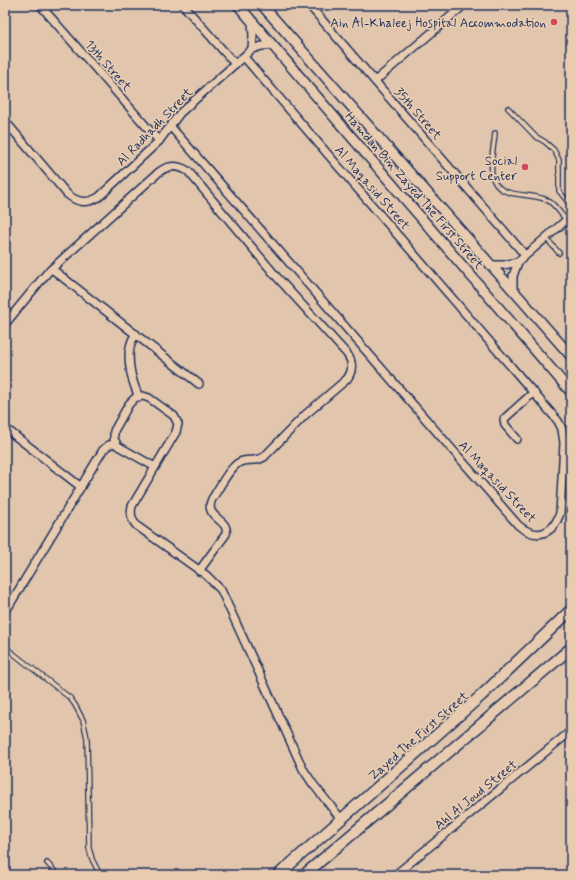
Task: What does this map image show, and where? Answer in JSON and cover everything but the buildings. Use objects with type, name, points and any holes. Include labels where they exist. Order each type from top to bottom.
[{"type":"main road","name":"Hamdan Bin Zayed The First Street","points":[[238,5],[568,385],[571,392]]},
{"type":"main road","name":"Hamdan Bin Zayed The First Street","points":[[262,5],[571,356]]},
{"type":"main road","name":"Zayed The First Street","points":[[278,875],[482,695],[571,610]]},
{"type":"main road","points":[[304,875],[571,648]]},
{"type":"street","name":"13th Street","points":[[40,5],[159,141]]},
{"type":"street","points":[[183,5],[235,64]]},
{"type":"street","name":"35th Street","points":[[310,5],[525,255]]},
{"type":"street","points":[[375,81],[464,5]]},
{"type":"street","points":[[252,22],[252,49],[273,45]]},
{"type":"street","name":"Al Radhadh Street","points":[[5,121],[67,194],[75,200],[83,202],[91,201],[99,197],[159,141],[180,113],[252,49]]},
{"type":"street","name":"Al Maqasid Street","points":[[171,127],[518,525],[531,533],[539,534],[547,532],[553,527],[560,513],[564,443],[562,429],[558,421],[244,57]]},
{"type":"street","points":[[5,324],[42,278],[159,172],[170,166],[179,166],[188,171],[276,276],[350,357],[352,370],[347,379],[305,415],[264,457],[258,460],[243,460],[233,467],[212,499],[210,505],[211,511],[226,526],[227,532],[199,571]]},
{"type":"street","points":[[513,291],[513,276],[518,262],[569,218]]},
{"type":"street","points":[[490,264],[504,265],[518,262]]},
{"type":"street","points":[[52,269],[199,384]]},
{"type":"street","points":[[136,334],[131,344],[130,366],[133,381],[140,396]]},
{"type":"street","points":[[517,438],[505,425],[504,419],[534,392]]},
{"type":"street","points":[[155,467],[121,448],[114,439],[114,431],[131,402],[140,396],[150,398],[170,412],[177,421],[177,429],[155,467],[132,506],[132,520],[137,526],[216,584],[225,596],[303,769],[313,784],[342,819]]},
{"type":"street","points":[[5,428],[81,487]]},
{"type":"street","points":[[5,609],[103,450],[109,445],[116,443]]},
{"type":"street","name":"Ahl Al Joud Street","points":[[395,875],[571,731]]},
{"type":"street","points":[[312,875],[329,854]]},
{"type":"lane","points":[[508,108],[535,136],[554,150],[558,160],[558,188],[561,195],[571,206]]},
{"type":"lane","points":[[495,133],[492,172],[496,183],[509,193],[541,198],[548,201],[569,218]]},
{"type":"lane","points":[[546,238],[559,253]]},
{"type":"lane","points":[[5,647],[70,698],[80,712],[87,738],[89,848],[100,875]]},
{"type":"lane","points":[[47,863],[58,875]]},
{"type":"place","name":"Ain Al-Khaleej Hospital Accommodation","points":[[554,22]]},
{"type":"place","name":"Social Support Center","points":[[525,167]]}]
